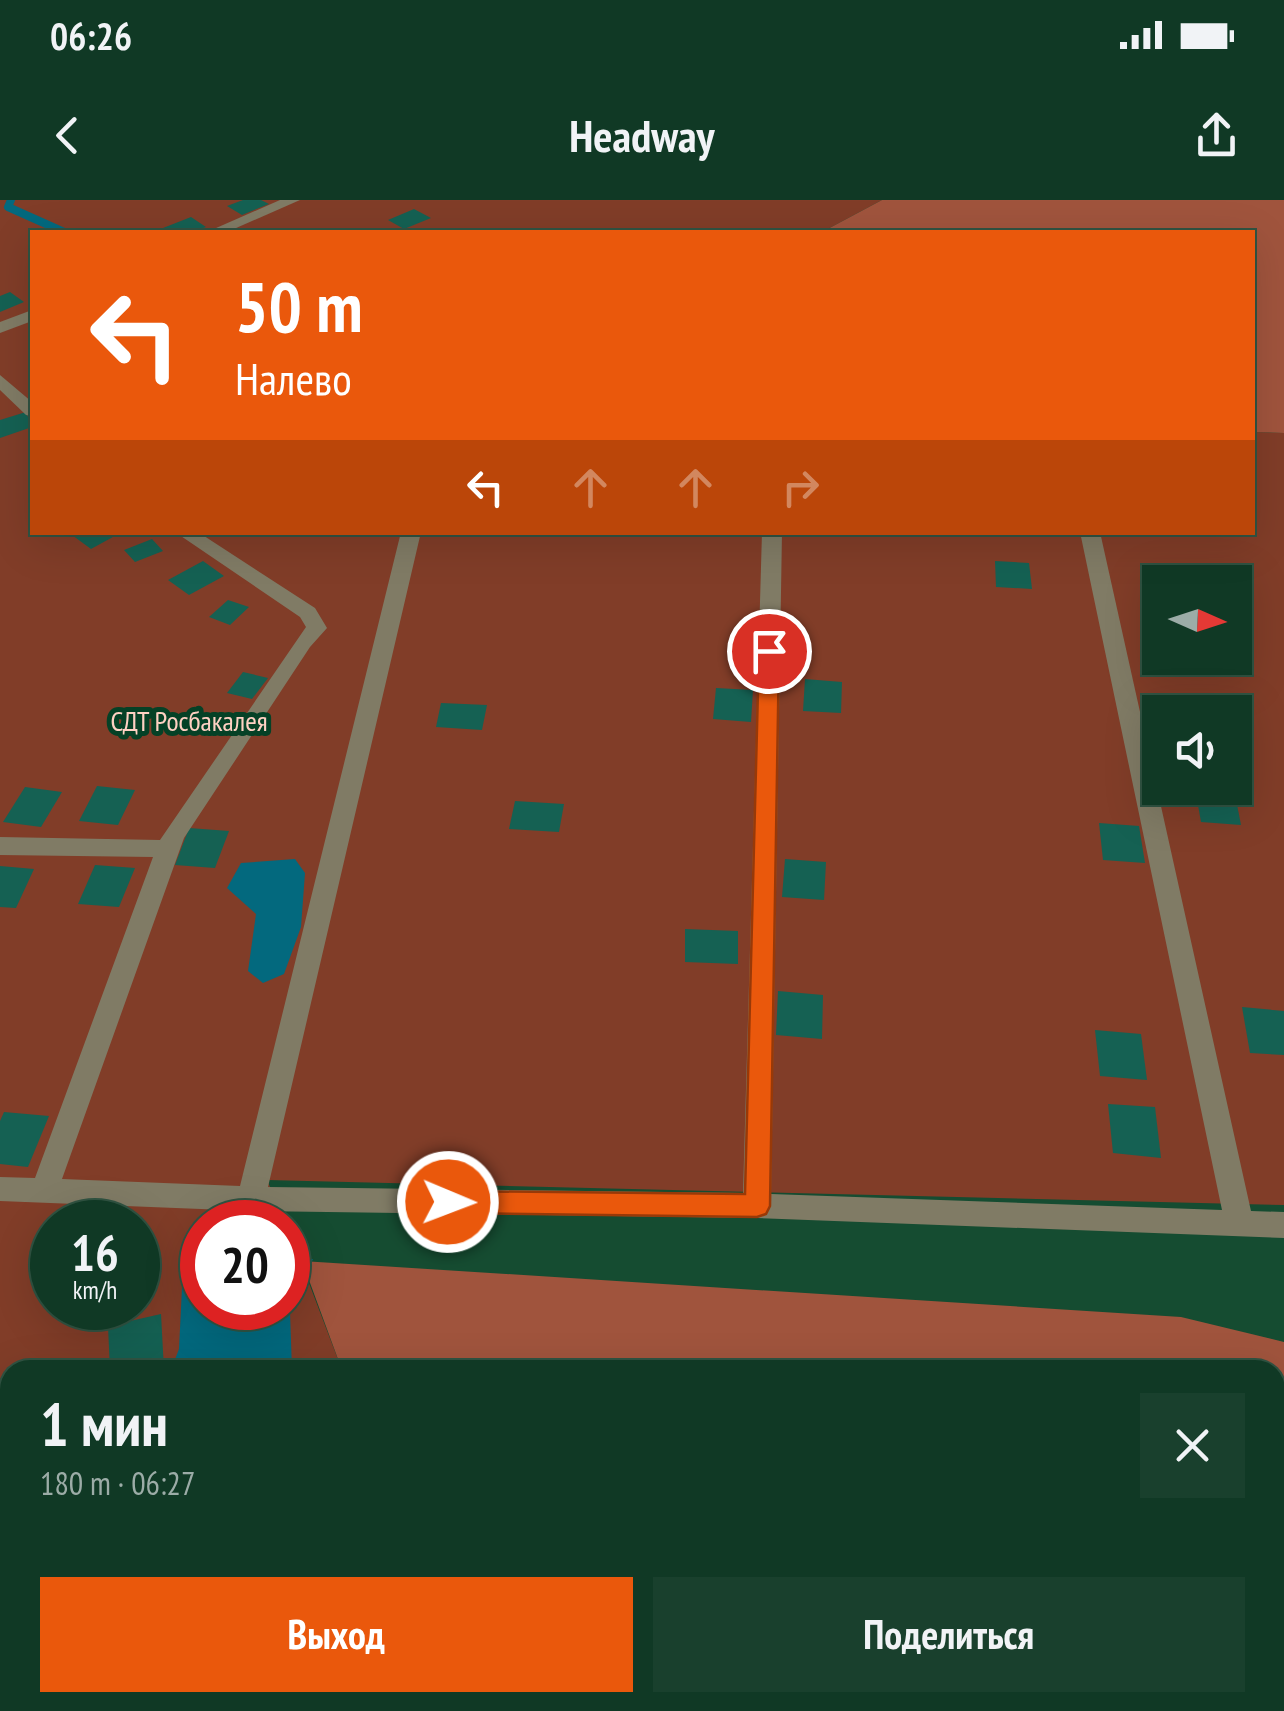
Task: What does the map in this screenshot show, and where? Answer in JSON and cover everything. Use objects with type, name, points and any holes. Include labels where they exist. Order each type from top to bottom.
[{"type":"lane","points":[[220,230],[293,200]]},
{"type":"lane","points":[[0,328],[30,316]]},
{"type":"lane","points":[[0,380],[30,409]]},
{"type":"lane","points":[[44,1191],[173,836],[270,690],[317,628],[308,613],[189,535]]},
{"type":"lane","points":[[0,1189],[251,1200],[411,535]]},
{"type":"lane","points":[[757,1206],[772,535]]},
{"type":"lane","points":[[1091,535],[1239,1223]]},
{"type":"lane","points":[[0,846],[168,849]]},
{"type":"lane","points":[[310,1201],[757,1206],[1284,1225]]},
{"type":"green space","name":"СДТ Росбакалея","points":[[0,200],[882,200],[826,230],[30,230],[30,535],[1255,535],[1255,432],[1284,433],[1284,1205],[267,1180],[276,1200],[180,1200],[180,1330],[310,1330],[310,1286],[338,1360],[0,1360]]},
{"type":"shaded area","points":[[882,200],[1284,200],[1284,433],[1255,432],[1255,230],[826,230]]},
{"type":"shaded area","points":[[310,1262],[1181,1317],[1284,1342],[1284,1360],[338,1360],[310,1283]]},
{"type":"water","points":[[295,859],[305,873],[301,927],[284,974],[263,983],[248,971],[256,914],[227,888],[241,863]]},
{"type":"water","points":[[180,1328],[291,1330],[292,1360],[175,1360]]},
{"type":"building","points":[[243,200],[269,204],[242,215],[227,206]]},
{"type":"building","points":[[414,209],[431,218],[404,229],[388,220]]},
{"type":"building","points":[[191,217],[206,227],[197,230],[163,228]]},
{"type":"building","points":[[10,292],[24,302],[0,312],[0,296]]},
{"type":"building","points":[[26,412],[30,428],[0,438],[0,420]]},
{"type":"building","points":[[72,535],[117,535],[91,549]]},
{"type":"building","points":[[152,539],[163,551],[135,562],[124,550]]},
{"type":"building","points":[[203,561],[224,576],[189,595],[168,580]]},
{"type":"building","points":[[995,561],[1029,563],[1032,589],[996,587]]},
{"type":"building","points":[[228,600],[249,607],[230,625],[209,617]]},
{"type":"building","points":[[243,672],[268,678],[252,699],[227,693]]},
{"type":"building","points":[[805,679],[842,682],[841,713],[803,711]]},
{"type":"building","points":[[716,688],[753,690],[751,722],[713,719]]},
{"type":"building","points":[[441,703],[487,705],[482,730],[436,727]]},
{"type":"building","points":[[97,786],[135,790],[118,825],[79,821]]},
{"type":"building","points":[[25,787],[62,792],[41,827],[3,822]]},
{"type":"building","points":[[515,801],[564,804],[559,832],[509,829]]},
{"type":"building","points":[[1198,805],[1237,805],[1241,825],[1201,822]]},
{"type":"building","points":[[1099,823],[1139,826],[1145,863],[1103,860]]},
{"type":"building","points":[[189,828],[229,831],[215,868],[175,865]]},
{"type":"building","points":[[785,859],[826,862],[824,900],[782,897]]},
{"type":"building","points":[[95,865],[135,868],[119,907],[78,904]]},
{"type":"building","points":[[0,866],[34,869],[16,908],[0,907]]},
{"type":"building","points":[[685,929],[738,931],[738,964],[685,962]]},
{"type":"building","points":[[778,991],[823,995],[822,1039],[776,1035]]},
{"type":"building","points":[[1242,1007],[1284,1011],[1284,1055],[1250,1053]]},
{"type":"building","points":[[1095,1030],[1141,1034],[1147,1080],[1100,1076]]},
{"type":"building","points":[[1108,1104],[1155,1107],[1161,1158],[1113,1153]]},
{"type":"building","points":[[4,1112],[49,1116],[28,1167],[0,1164],[0,1121]]},
{"type":"building","points":[[161,1314],[163,1360],[110,1360],[108,1330],[160,1330]]},
{"type":"waterway","points":[[11,200],[8,207],[60,230]]},
{"type":"route","points":[[448,1202],[757,1206],[769,651]]}]
